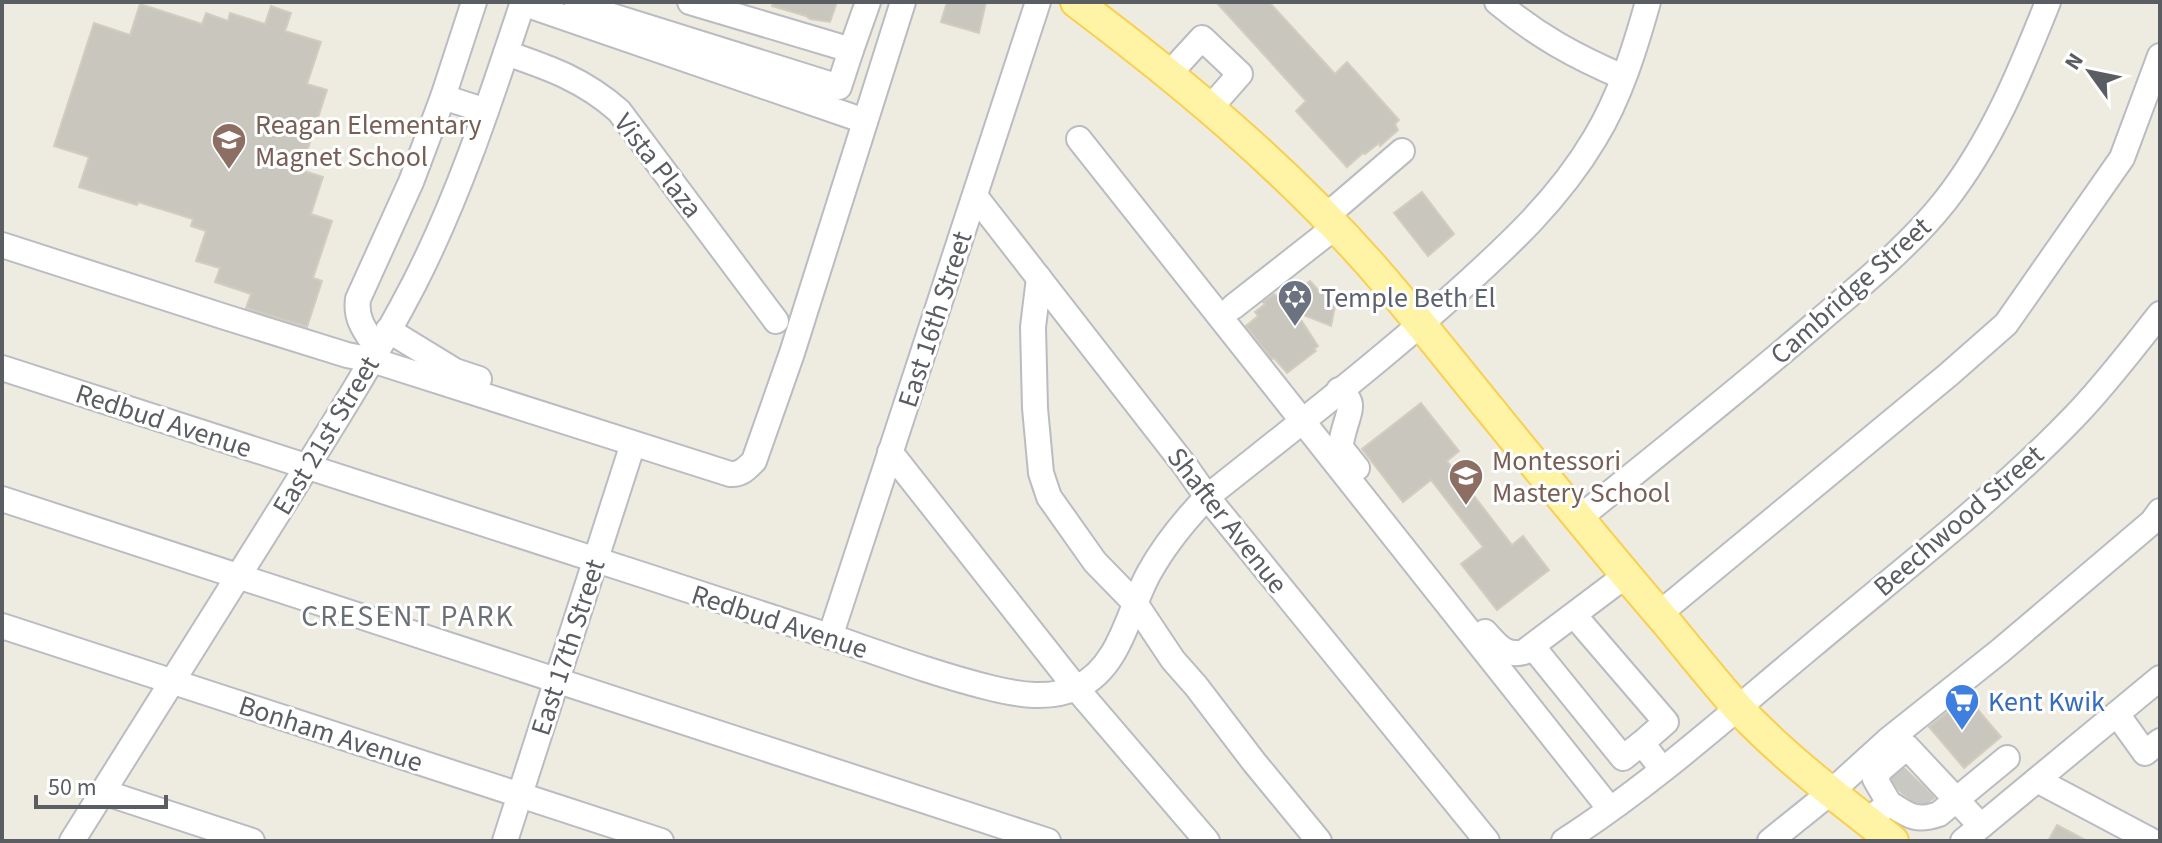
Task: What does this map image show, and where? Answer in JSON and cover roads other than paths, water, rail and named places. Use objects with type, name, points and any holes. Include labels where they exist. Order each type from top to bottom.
[{"type":"main road","points":[[1076,2],[1210,108],[1260,152],[1330,222],[1421,325],[1625,576],[1738,707],[1788,756],[1831,792],[1904,792],[1893,841]]},
{"type":"street","points":[[474,2],[411,182],[358,299],[356,310],[359,322],[379,347],[656,451],[736,474],[754,461],[792,353],[903,2]]},
{"type":"street","points":[[575,3],[839,87],[868,2]]},
{"type":"street","name":"East 16th Street","points":[[830,637],[1038,2]]},
{"type":"street","points":[[1497,2],[1552,43],[1623,77]]},
{"type":"street","name":"Redbud Avenue","points":[[2,368],[930,671],[993,689],[1043,696],[1063,693],[1093,677],[1104,666],[1163,548],[1207,497],[1421,325],[1511,243],[1544,208],[1596,137],[1613,103],[1648,2]]},
{"type":"street","name":"Cambridge Street","points":[[1578,519],[1777,357],[1866,280],[1930,218],[1969,167],[1998,119],[2048,2]]},
{"type":"street","points":[[522,3],[865,121]]},
{"type":"street","name":"East 21st Street","points":[[72,841],[307,466],[414,284],[446,215],[486,111],[522,3]]},
{"type":"street","points":[[691,41],[697,4],[851,50]]},
{"type":"street","points":[[1169,74],[1202,38],[1240,74],[1210,108]]},
{"type":"street","name":"Vista Plaza","points":[[506,53],[558,71],[598,92],[619,111],[776,321]]},
{"type":"street","points":[[1659,614],[2006,324],[2122,158],[2160,56]]},
{"type":"street","points":[[443,97],[486,111]]},
{"type":"street","points":[[1079,139],[1610,809]]},
{"type":"street","points":[[1233,307],[1330,222],[1402,151]]},
{"type":"street","name":"Shafter Avenue","points":[[975,196],[1207,497],[1487,841]]},
{"type":"street","points":[[2,245],[347,355],[379,347],[733,459]]},
{"type":"street","points":[[1039,278],[1033,327],[1035,408],[1041,473],[1049,497],[1095,562],[1135,603],[1173,660],[1319,841]]},
{"type":"street","name":"Beechwood Street","points":[[1738,707],[1958,524],[2031,459],[2113,374],[2160,314]]},
{"type":"street","points":[[1339,390],[1351,402],[1342,431],[1341,448],[1467,612],[1505,652],[1517,654],[1533,647],[1625,576]]},
{"type":"street","points":[[890,452],[1076,688],[1201,839]]},
{"type":"street","name":"East 17th Street","points":[[505,841],[630,453]]},
{"type":"street","points":[[2,499],[1048,841]]},
{"type":"street","points":[[1770,841],[1887,741],[2000,651],[2152,522],[2160,511]]},
{"type":"street","points":[[1533,647],[1623,758],[1666,722],[1574,615]]},
{"type":"street","name":"Bonham Avenue","points":[[2,626],[661,841]]},
{"type":"street","points":[[1956,799],[1972,834],[2160,678]]},
{"type":"street","points":[[1564,841],[1662,769],[1738,707]]},
{"type":"street","points":[[2117,714],[2155,755]]},
{"type":"street","points":[[1642,743],[1662,769]]},
{"type":"street","points":[[1956,799],[1904,792],[1911,817],[1926,818],[1939,814],[2007,758]]},
{"type":"street","points":[[2037,780],[2152,841]]},
{"type":"street","points":[[103,792],[252,841]]},
{"type":"tunnel","points":[[1894,785],[1908,772]]},
{"type":"tunnel","points":[[1912,802],[1925,789]]},
{"type":"place","name":"Reagan Elementary Magnet School","points":[[229,171]]},
{"type":"place","name":"Temple Beth El","points":[[1295,328]]},
{"type":"place","name":"Montessori Mastery School","points":[[1466,507]]},
{"type":"place","name":"Kent Kwik","points":[[1962,732]]},
{"type":"district","name":"CRESENT PARK","points":[[408,616]]}]
